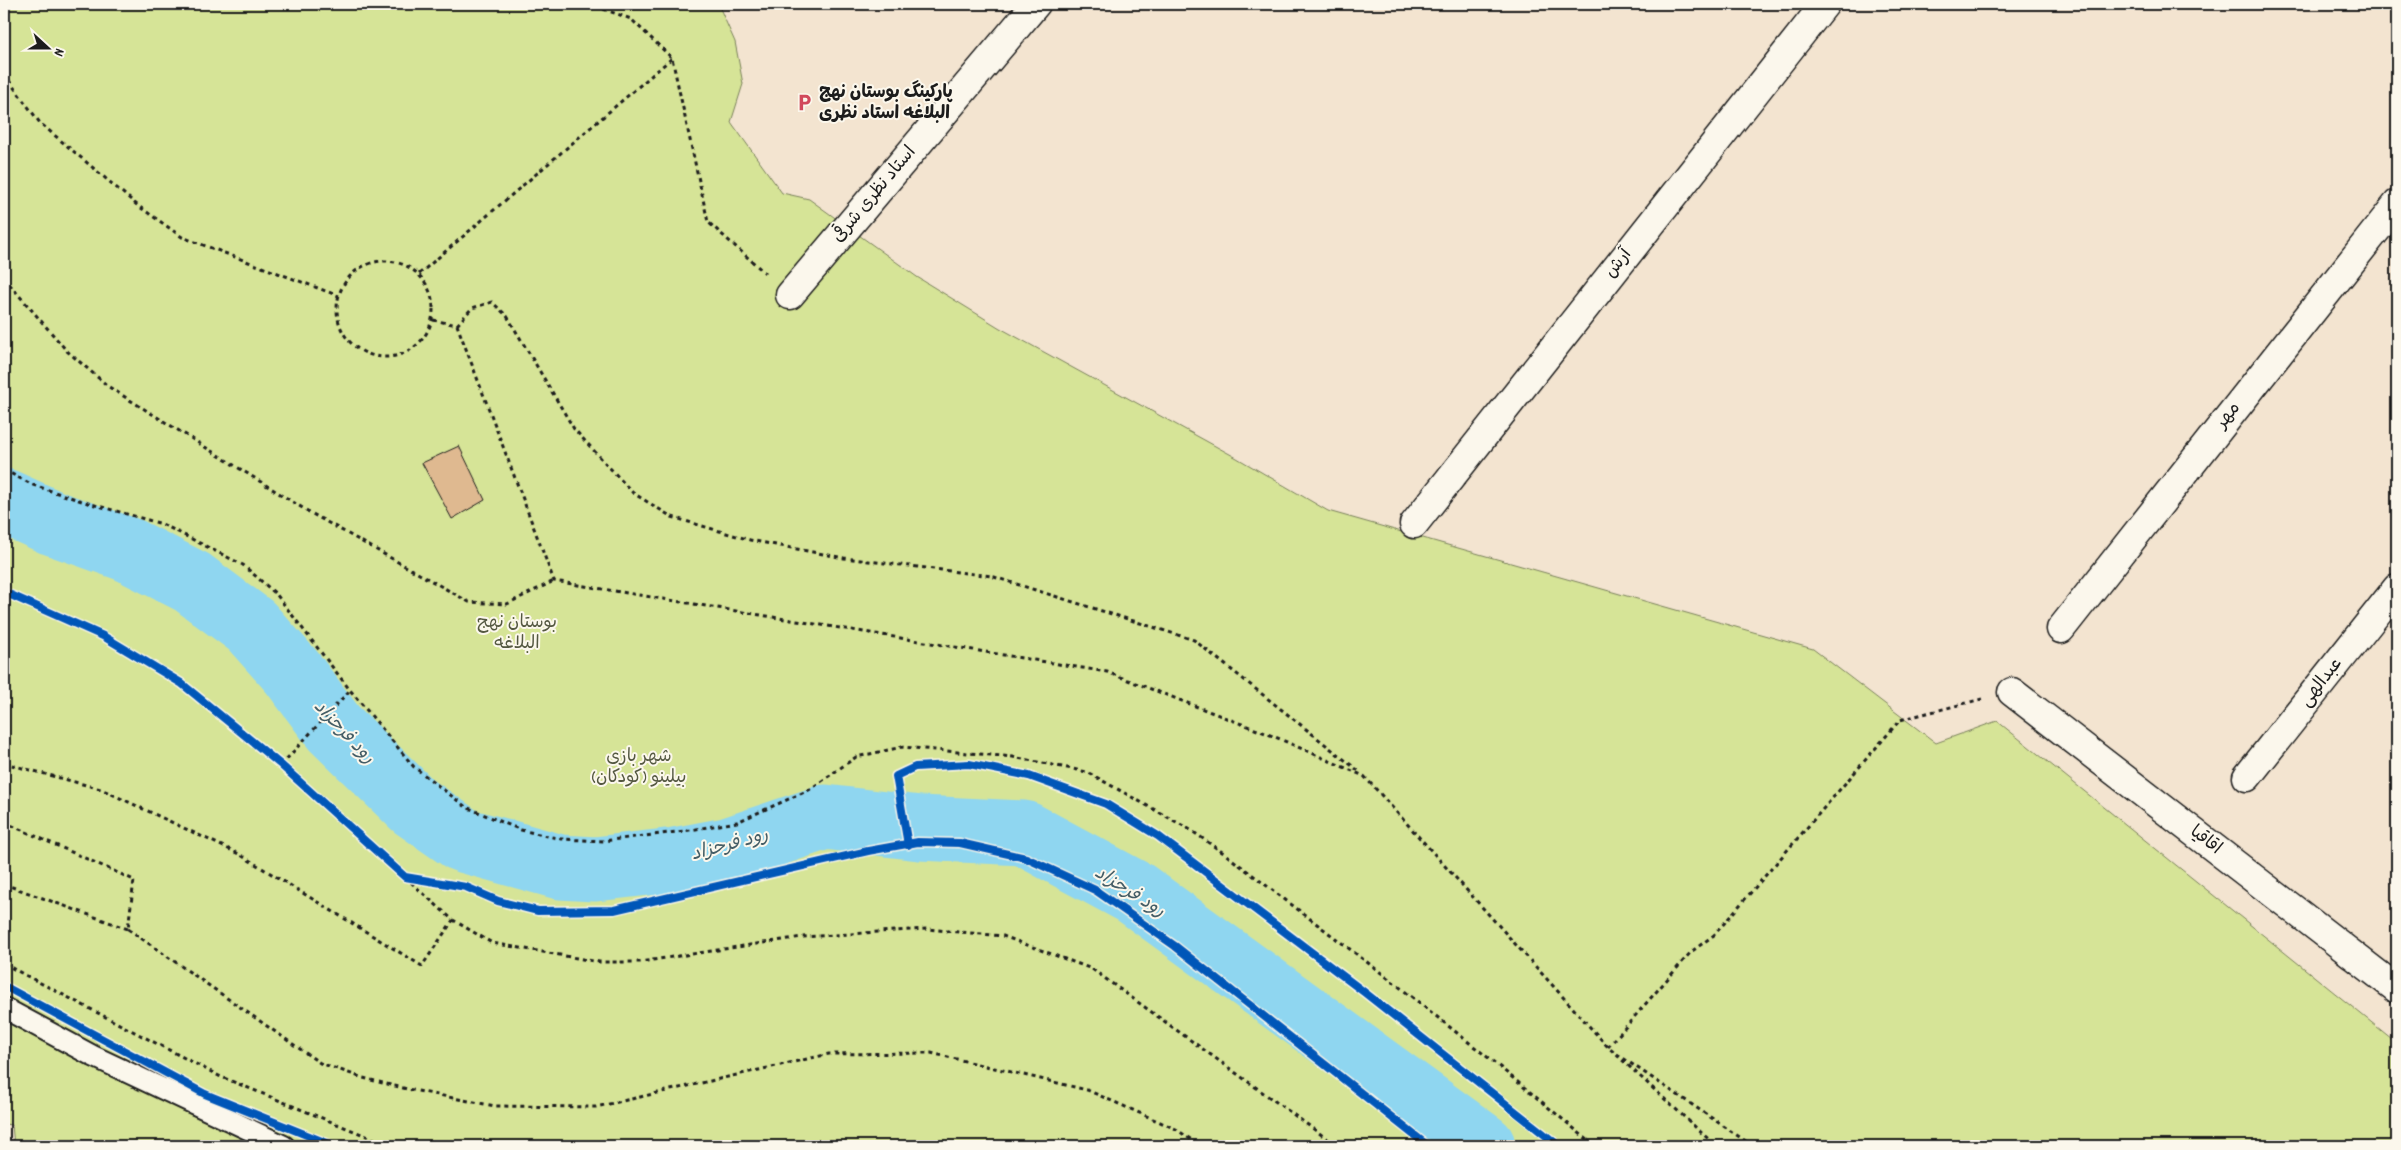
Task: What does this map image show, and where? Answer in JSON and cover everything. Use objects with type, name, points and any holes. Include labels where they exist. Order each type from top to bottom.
[{"type":"street","name":"استاد نظری شرقی","points":[[790,296],[1036,4]]},
{"type":"street","name":"آرش","points":[[1414,524],[1825,4]]},
{"type":"street","name":"مهر","points":[[2061,629],[2397,204]]},
{"type":"street","name":"عبدالهی","points":[[2247,777],[2397,588]]},
{"type":"street","name":"اقاقیا","points":[[2012,692],[2397,990]]},
{"type":"lane","points":[[4,1008],[93,1056],[284,1146]]},
{"type":"path","points":[[580,4],[595,6],[631,19],[672,58],[708,222],[790,296]]},
{"type":"path","points":[[419,274],[672,58]]},
{"type":"path","points":[[4,74],[40,123],[137,205],[182,237],[339,296]]},
{"type":"path","points":[[390,261],[406,265],[419,274],[429,287],[434,303],[433,320],[426,336],[414,348],[392,358],[371,356],[357,350],[343,334],[337,313],[339,296],[346,281],[358,269],[373,262],[390,261]]},
{"type":"path","points":[[4,278],[67,351],[109,387],[309,512],[468,602],[507,604],[554,581],[1107,672],[1273,736],[1364,776]]},
{"type":"path","points":[[457,325],[472,308],[492,302],[507,316],[574,429],[633,492],[672,517],[750,540],[844,558],[991,576],[1194,640],[1364,776],[1608,1047],[1716,1146]]},
{"type":"path","points":[[433,320],[457,325]]},
{"type":"path","points":[[457,325],[554,581]]},
{"type":"path","points":[[4,470],[32,485],[162,524],[243,565],[276,594],[350,690],[414,767],[466,807],[521,830],[561,840],[604,841],[684,832],[737,822],[809,790],[856,756],[902,747],[1013,757],[1087,772],[1189,829],[1225,854],[1397,985],[1595,1146]]},
{"type":"path","points":[[281,765],[350,690]]},
{"type":"path","points":[[1608,1047],[1691,952],[1714,935],[1900,720],[2012,692]]},
{"type":"path","points":[[273,758],[288,771]]},
{"type":"path","points":[[4,763],[100,789],[239,854],[422,966],[452,920]]},
{"type":"path","points":[[4,822],[134,880],[128,929]]},
{"type":"path","points":[[398,870],[452,920],[492,943],[599,962],[640,962],[802,937],[927,929],[1003,936],[1092,968],[1336,1146]]},
{"type":"path","points":[[405,877],[422,880]]},
{"type":"path","points":[[4,884],[128,929],[320,1063],[363,1078],[407,1089],[495,1106],[596,1107],[829,1054],[931,1053],[1086,1090],[1176,1129],[1200,1146]]},
{"type":"path","points":[[4,964],[219,1076],[391,1146]]},
{"type":"path","points":[[1608,1047],[1753,1146]]},
{"type":"green space","name":"بوستان نهج البلاغه","points":[[4,4],[718,4],[735,42],[743,84],[731,122],[782,193],[809,199],[917,277],[1000,328],[1237,458],[1328,511],[1813,649],[1936,743],[1997,721],[2397,1043],[2397,1146],[14,1146],[12,1125],[4,1124]]},
{"type":"building","points":[[459,446],[485,500],[452,519],[422,463]]},
{"type":"waterway","name":"رود فرحزاد","points":[[4,501],[53,523],[129,550],[192,582],[251,626],[292,672],[334,728],[414,806],[463,840],[560,867],[595,869],[675,860],[727,850],[825,817],[920,828],[1024,833],[1135,893],[1483,1146]]},
{"type":"cycle path","points":[[4,592],[103,636],[181,683],[281,765],[405,877],[466,887],[498,901],[538,911],[614,910],[868,851],[918,842],[960,843],[1026,858],[1095,890],[1175,946],[1428,1146]]},
{"type":"cycle path","points":[[908,845],[896,776],[915,767],[969,764],[1029,776],[1106,804],[1158,836],[1364,992],[1559,1146]]},
{"type":"cycle path","points":[[4,986],[205,1094],[334,1146]]},
{"type":"place","name":"پارکینگ بوستان نهج البلاغه استاد نظری","points":[[805,103]]},
{"type":"park label","name":"شهر بازی بیلینو (کودکان)","points":[[639,768]]}]
